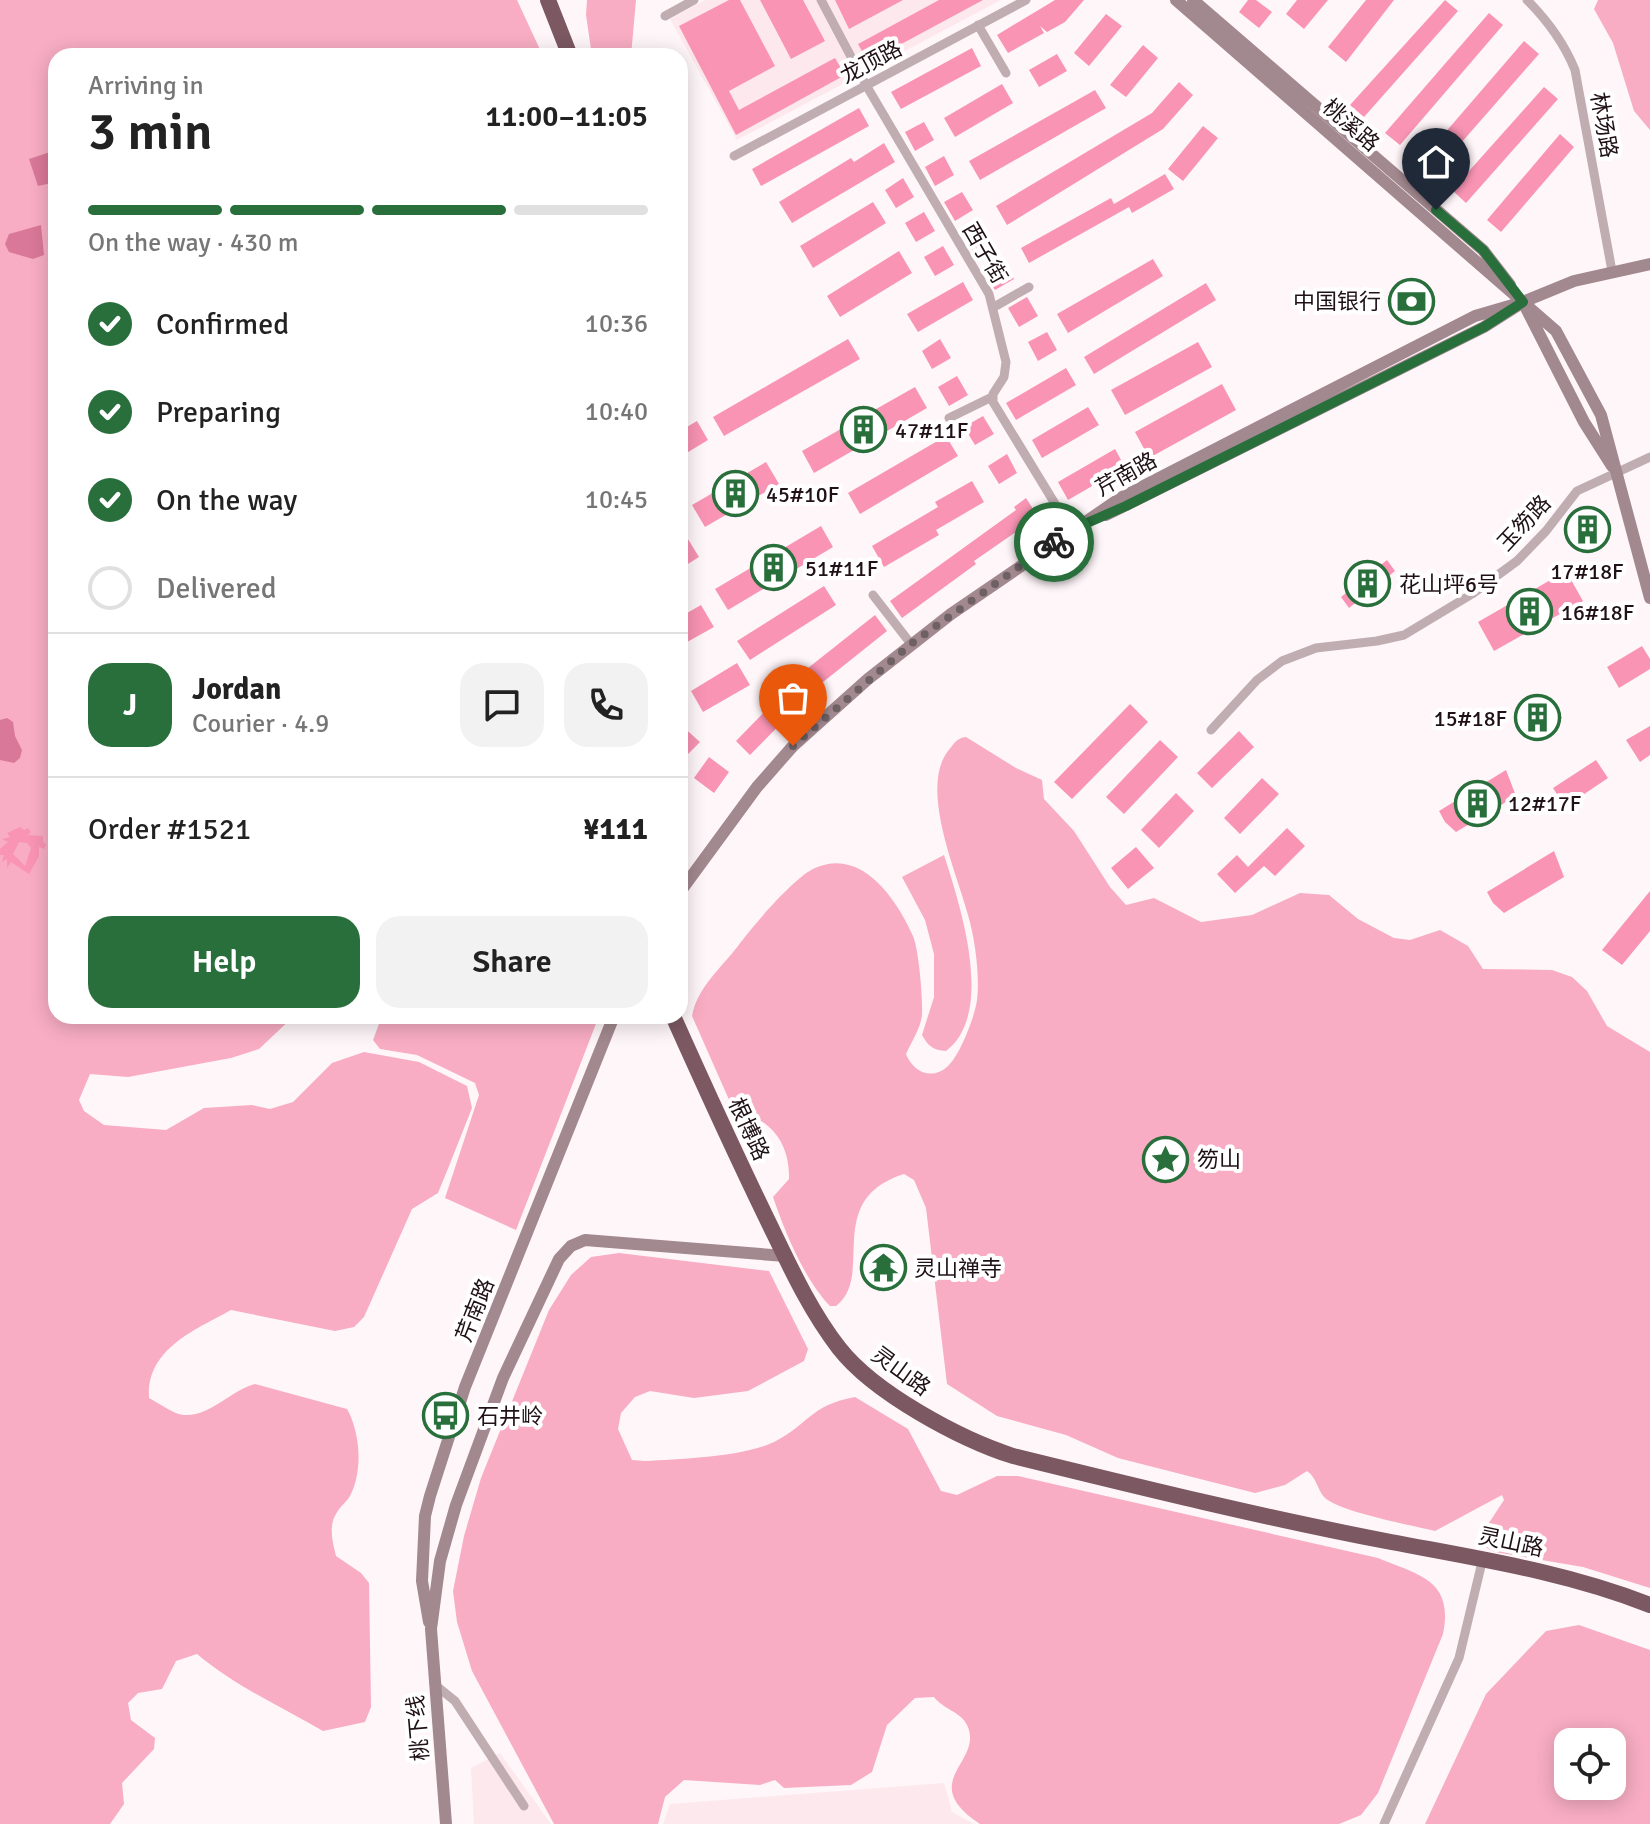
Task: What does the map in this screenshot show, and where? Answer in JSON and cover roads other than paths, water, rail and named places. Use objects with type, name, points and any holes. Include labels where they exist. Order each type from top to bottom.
[{"type":"highway","points":[[548,0],[567,48]]},
{"type":"highway","name":"根博路","points":[[677,1024],[785,1256]]},
{"type":"highway","name":"灵山路","points":[[785,1256],[820,1319],[851,1360],[920,1412],[988,1448],[1145,1489],[1391,1542],[1483,1558],[1604,1587],[1650,1605]]},
{"type":"main road","name":"桃溪路","points":[[1176,0],[1523,302]]},
{"type":"main road","name":"桃溪路","points":[[1193,0],[1483,250],[1523,302]]},
{"type":"main road","name":"芹南路","points":[[688,881],[757,787],[793,746],[911,644],[1122,497],[1475,316],[1523,302],[1563,285],[1650,264]]},
{"type":"main road","points":[[1523,302],[1590,433],[1616,472]]},
{"type":"main road","points":[[1523,302],[1556,331],[1601,415],[1650,598]]},
{"type":"main road","name":"芹南路","points":[[431,1629],[422,1581],[425,1516],[430,1496],[465,1387],[611,1024]]},
{"type":"main road","points":[[431,1629],[440,1561],[456,1505],[509,1365],[544,1286],[559,1259],[571,1246],[585,1240],[785,1256]]},
{"type":"main road","name":"桃下线","points":[[431,1629],[446,1824]]},
{"type":"street","points":[[665,16],[694,0]]},
{"type":"street","name":"西子街","points":[[821,0],[866,85],[989,294],[994,307],[995,326],[1006,357],[1006,368],[992,397]]},
{"type":"street","name":"龙顶路","points":[[734,156],[1026,0]]},
{"type":"street","name":"林场路","points":[[1527,0],[1543,16],[1568,51],[1575,70],[1612,271]]},
{"type":"street","points":[[978,25],[1006,73]]},
{"type":"street","points":[[994,307],[1029,287]]},
{"type":"street","points":[[949,418],[992,397],[1071,530]]},
{"type":"street","name":"玉笏路","points":[[1211,730],[1257,680],[1282,661],[1316,648],[1404,635],[1472,594],[1517,561],[1546,531],[1577,491],[1650,457]]},
{"type":"street","points":[[873,595],[911,644]]},
{"type":"street","points":[[1384,1824],[1459,1658],[1483,1558]]},
{"type":"street","points":[[434,1684],[455,1701],[524,1806]]},
{"type":"place","name":"中国银行","points":[[1412,301]]},
{"type":"place","name":"47#11F","points":[[864,430]]},
{"type":"place","name":"45#10F","points":[[735,494]]},
{"type":"place","name":"17#18F","points":[[1587,530]]},
{"type":"place","name":"51#11F","points":[[774,568]]},
{"type":"place","name":"花山坪6号","points":[[1368,584]]},
{"type":"place","name":"16#18F","points":[[1530,612]]},
{"type":"place","name":"15#18F","points":[[1538,718]]},
{"type":"place","name":"12#17F","points":[[1477,803]]},
{"type":"place","name":"笏山","points":[[1166,1159]]},
{"type":"place","name":"灵山禅寺","points":[[883,1268]]},
{"type":"place","name":"石井岭","points":[[446,1416]]}]
